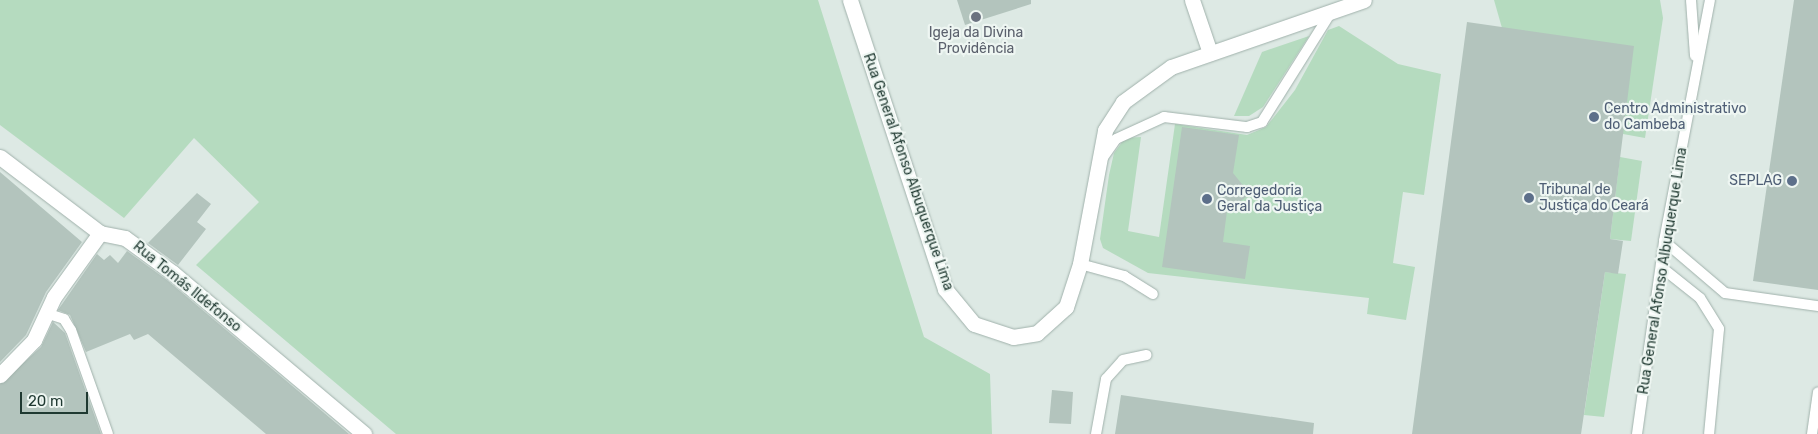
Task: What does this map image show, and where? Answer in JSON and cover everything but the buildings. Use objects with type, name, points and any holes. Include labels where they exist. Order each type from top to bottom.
[{"type":"street","name":"Rua General Afonso Albuquerque Lima","points":[[850,0],[954,304],[989,332],[1013,337],[1037,333],[1066,307],[1080,264],[1096,168],[1105,130],[1123,102],[1171,67],[1364,0]]},
{"type":"street","points":[[1192,0],[1210,53]]},
{"type":"street","name":"Rua Tomás Ildefonso","points":[[0,157],[100,233],[125,238],[173,273],[364,434]]},
{"type":"street","points":[[0,375],[34,340],[49,314],[54,297],[100,233]]},
{"type":"lane","name":"Rua General Afonso Albuquerque Lima","points":[[1691,0],[1695,79]]},
{"type":"lane","name":"Rua General Afonso Albuquerque Lima","points":[[1637,434],[1664,241],[1710,0]]},
{"type":"lane","points":[[1096,168],[1116,139],[1164,117],[1247,127],[1262,122],[1332,11]]},
{"type":"lane","points":[[1664,241],[1725,293],[1818,306]]},
{"type":"lane","points":[[1080,264],[1124,276],[1153,294]]},
{"type":"lane","points":[[1661,267],[1700,298],[1719,329],[1709,434]]},
{"type":"lane","points":[[49,314],[64,320],[71,330],[108,434]]},
{"type":"lane","points":[[1096,434],[1106,378],[1123,360],[1146,355]]},
{"type":"lane","points":[[1812,434],[1818,392]]},
{"type":"green space","points":[[0,0],[818,0],[924,337],[990,374],[992,434],[396,434],[196,265],[259,202],[194,138],[124,218],[0,125]]},
{"type":"green space","points":[[1494,0],[1660,0],[1663,18],[1645,138],[1623,134],[1502,28]]},
{"type":"green space","points":[[1339,26],[1398,64],[1441,74],[1424,195],[1403,192],[1393,263],[1415,267],[1406,320],[1367,314],[1369,298],[1148,273],[1103,248],[1100,239],[1109,175],[1114,153],[1125,138],[1141,137],[1128,231],[1159,237],[1175,124],[1247,135],[1266,127],[1295,90],[1328,30]]},
{"type":"green space","points":[[1309,36],[1263,107],[1249,116],[1234,116],[1262,52]]},
{"type":"green space","points":[[1620,157],[1642,161],[1631,241],[1610,239]]},
{"type":"green space","points":[[1605,272],[1626,274],[1604,417],[1584,415]]},
{"type":"place","name":"Igeja da Divina Providência","points":[[976,17]]},
{"type":"place","name":"Centro Administrativo do Cambeba","points":[[1594,117]]},
{"type":"place","name":"SEPLAG","points":[[1792,181]]},
{"type":"place","name":"Tribunal de Justiça do Ceará","points":[[1529,198]]},
{"type":"place","name":"Corregedoria Geral da Justiça","points":[[1207,199]]}]
